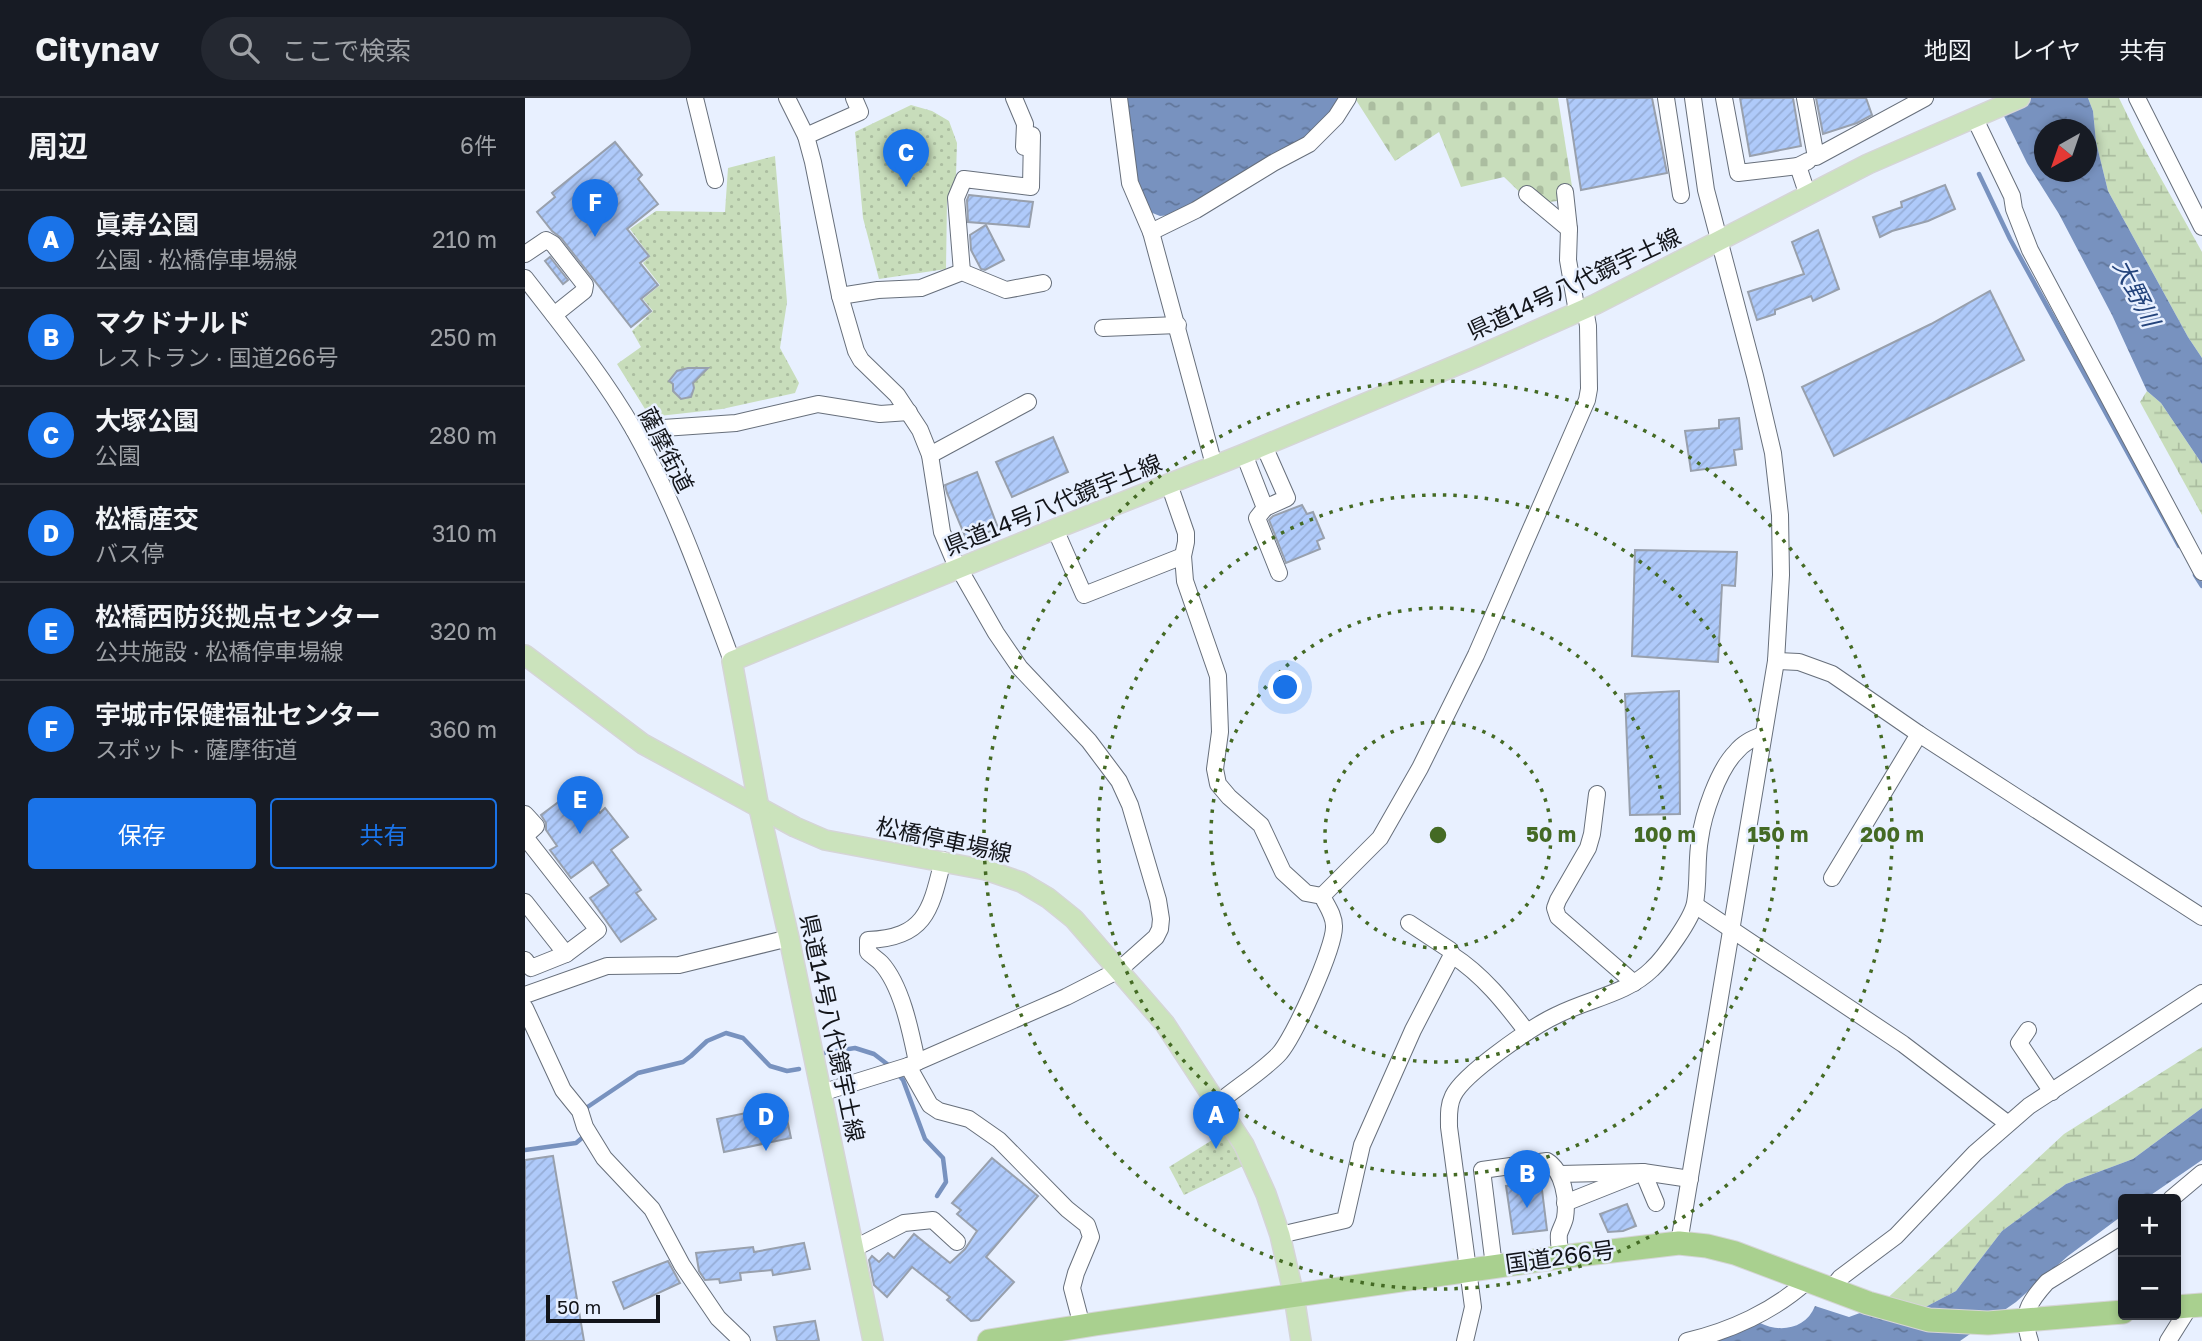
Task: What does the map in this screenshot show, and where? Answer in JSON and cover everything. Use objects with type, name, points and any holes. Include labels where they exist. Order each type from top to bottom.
[{"type":"highway","name":"国道266号","points":[[989,1341],[1093,1330],[1294,1296],[1561,1256],[1679,1243],[1735,1253],[1830,1290],[1929,1320],[1988,1323],[2027,1331],[2118,1313]]},
{"type":"main road","name":"県道14号八代鏡宇土線","points":[[873,1341],[789,938],[759,808],[732,661],[1476,358],[1720,242],[1867,164],[2020,98]]},
{"type":"main road","name":"松橋停車場線","points":[[525,655],[643,744],[759,808],[825,840],[986,870],[1021,882],[1048,898],[1074,919],[1165,1024],[1218,1103],[1256,1170],[1280,1236],[1301,1341]]},
{"type":"street","points":[[695,98],[715,180]]},
{"type":"street","points":[[787,98],[806,136],[839,292],[856,351],[861,360],[888,385],[920,430],[930,455],[942,533],[960,570],[1009,654],[1090,741],[1119,781],[1130,805],[1157,900],[1160,929],[1156,937],[1119,970],[1066,997],[904,1068],[821,1093]]},
{"type":"street","points":[[806,136],[860,112],[854,98]]},
{"type":"street","points":[[1014,98],[1025,124],[1023,164]]},
{"type":"street","points":[[1119,98],[1126,168],[1135,197],[1151,232],[1214,465]]},
{"type":"street","points":[[1151,232],[1177,220],[1309,144],[1336,117],[1348,98]]},
{"type":"street","points":[[1666,98],[1681,195]]},
{"type":"street","points":[[1679,1243],[1776,661],[1781,575],[1780,515],[1773,453],[1706,190],[1693,98]]},
{"type":"street","points":[[1724,98],[1738,173],[1798,166],[1925,98]]},
{"type":"street","points":[[1805,98],[1816,157]]},
{"type":"street","points":[[2137,98],[2202,227]]},
{"type":"street","points":[[1977,116],[2012,196],[2014,209],[2031,250],[2202,572]]},
{"type":"street","points":[[962,272],[956,198],[964,179],[1031,187],[1032,135]]},
{"type":"street","points":[[1798,166],[1808,196]]},
{"type":"street","points":[[1322,896],[1366,856],[1380,838],[1449,714],[1503,597],[1587,400],[1588,326],[1568,260],[1569,229],[1565,192]]},
{"type":"street","points":[[1527,194],[1569,229]]},
{"type":"street","points":[[525,254],[546,240],[585,285],[584,291],[554,315]]},
{"type":"street","points":[[839,292],[921,288],[962,272],[1006,290],[1043,284]]},
{"type":"street","name":"薩摩街道","points":[[525,278],[578,346],[633,430],[691,549],[732,661]]},
{"type":"street","points":[[839,292],[877,284]]},
{"type":"street","points":[[1103,328],[1178,325]]},
{"type":"street","points":[[930,455],[1028,402]]},
{"type":"street","points":[[633,430],[736,423],[818,404],[880,414],[909,412]]},
{"type":"street","points":[[1264,446],[1287,498],[1265,508],[1257,518],[1279,573]]},
{"type":"street","points":[[1244,454],[1265,508]]},
{"type":"street","points":[[1168,484],[1186,533],[1187,542],[1183,556],[1185,581],[1219,684],[1220,732],[1216,769],[1218,784],[1261,825],[1283,872],[1306,893],[1322,896]]},
{"type":"street","points":[[1055,528],[1084,595],[1183,556]]},
{"type":"street","points":[[1776,661],[1798,662],[1832,674],[1919,734],[2202,917]]},
{"type":"street","points":[[1832,878],[1919,734]]},
{"type":"street","points":[[1465,1341],[1473,1307],[1449,1127],[1449,1109],[1454,1094],[1466,1079],[1527,1032],[1558,1014],[1634,983],[1650,972],[1666,955],[1695,905],[1699,840],[1724,768],[1734,753],[1747,741],[1762,735]]},
{"type":"street","points":[[1597,794],[1593,834],[1588,848],[1555,908],[1558,917],[1634,983]]},
{"type":"street","points":[[525,814],[536,826],[525,836],[598,930],[566,954],[531,968],[525,960]]},
{"type":"street","points":[[943,860],[930,908],[916,923],[904,934],[890,939],[868,940],[868,952],[881,964],[893,983],[906,1018],[904,1068],[930,1105],[939,1111],[969,1119],[999,1140],[1067,1209],[1087,1225],[1091,1237],[1072,1288],[1093,1330]]},
{"type":"street","points":[[1218,1103],[1278,1055],[1289,1040],[1332,941],[1334,926],[1331,912],[1322,896]]},
{"type":"street","points":[[525,902],[566,954]]},
{"type":"street","points":[[1695,905],[1903,1044],[2007,1123]]},
{"type":"street","points":[[1409,923],[1450,950],[1452,955],[1482,978],[1527,1032]]},
{"type":"street","points":[[525,995],[607,966],[679,965],[789,938]]},
{"type":"street","points":[[1280,1236],[1345,1220],[1362,1145],[1413,1030],[1452,955]]},
{"type":"street","points":[[1830,1290],[1849,1271],[1896,1236],[1942,1186],[2007,1123],[2202,993]]},
{"type":"street","points":[[525,1008],[563,1090],[580,1111],[585,1127],[604,1158],[652,1209],[682,1265],[718,1318],[742,1341]]},
{"type":"street","points":[[2028,1030],[2019,1042],[2052,1092]]},
{"type":"street","points":[[1495,1266],[1482,1170],[1547,1161],[1554,1166],[1560,1174],[1565,1203],[1565,1219],[1559,1236],[1561,1256]]},
{"type":"street","points":[[1560,1174],[1643,1172],[1689,1179]]},
{"type":"street","points":[[1643,1172],[1657,1203]]},
{"type":"street","points":[[1565,1203],[1643,1172]]},
{"type":"street","points":[[2177,1194],[2202,1173]]},
{"type":"street","points":[[853,1249],[904,1223],[933,1220],[957,1242]]},
{"type":"street","points":[[2027,1331],[2027,1308],[2047,1282],[2118,1238]]},
{"type":"street","points":[[1687,1341],[1730,1329],[1787,1297],[1807,1281]]},
{"type":"street","points":[[2168,1341],[2189,1306]]},
{"type":"green space","points":[[1357,98],[1558,98],[1574,199],[1532,204],[1504,177],[1461,187],[1439,132],[1395,161]]},
{"type":"green space","points":[[2088,98],[2119,98],[2202,252],[2202,358],[2108,191],[2097,146],[2097,119],[2094,119]]},
{"type":"green space","points":[[911,105],[932,111],[949,121],[957,143],[956,175],[947,200],[946,269],[879,279],[863,218],[855,132]]},
{"type":"green space","points":[[775,156],[787,302],[780,348],[799,383],[795,393],[722,409],[650,417],[617,364],[641,347],[632,331],[653,311],[643,299],[660,285],[643,263],[650,256],[630,229],[656,211],[725,212],[728,168]]},
{"type":"green space","points":[[2147,391],[2161,403],[2202,464],[2202,515],[2140,402]]},
{"type":"green space","points":[[2202,1047],[2202,1108],[2133,1159],[2066,1184],[2002,1231],[1956,1291],[1916,1312],[1879,1306],[2064,1134]]},
{"type":"green space","points":[[1225,1132],[1243,1166],[1184,1195],[1169,1167]]},
{"type":"water","points":[[1126,98],[1341,98],[1334,112],[1307,141],[1274,155],[1171,215],[1160,216],[1150,212],[1133,174]]},
{"type":"water","points":[[1995,98],[2088,98],[2094,119],[2034,119],[2034,174]]},
{"type":"water","name":"大野川","points":[[2097,146],[2108,191],[2202,358],[2202,464],[2161,403],[2147,391],[2112,315],[2059,214],[2039,182],[2097,182]]},
{"type":"water","points":[[2202,1108],[2202,1160],[2152,1194],[2118,1194],[2118,1219],[2068,1256],[2016,1302],[1960,1341],[1713,1341],[1760,1323],[1776,1328],[1792,1327],[1805,1320],[1815,1306],[1849,1317],[1879,1306],[1916,1312],[1956,1291],[2002,1231],[2066,1184],[2133,1159]]},
{"type":"building","points":[[1567,98],[1652,98],[1667,173],[1581,190]]},
{"type":"building","points":[[1740,98],[1793,98],[1801,146],[1750,156]]},
{"type":"building","points":[[1816,98],[1866,98],[1872,115],[1823,134]]},
{"type":"building","points":[[615,142],[642,175],[638,179],[658,204],[627,229],[649,256],[640,263],[658,285],[641,299],[651,311],[631,327],[561,238],[537,212],[555,197],[552,193]]},
{"type":"building","points":[[1945,185],[1955,209],[1880,237],[1873,217],[1902,207],[1901,202]]},
{"type":"building","points":[[969,195],[1033,202],[1029,227],[968,222]]},
{"type":"building","points":[[986,225],[1004,260],[985,270],[981,269],[971,250],[970,235]]},
{"type":"building","points":[[1818,230],[1839,289],[1813,301],[1811,296],[1757,320],[1748,292],[1804,274],[1792,242]]},
{"type":"building","points":[[550,257],[568,280],[563,284],[545,261]]},
{"type":"building","points":[[1990,291],[2024,360],[1834,456],[1802,387],[1931,324]]},
{"type":"building","points":[[708,368],[693,383],[691,397],[681,399],[673,391],[673,384],[669,381],[677,371]]},
{"type":"building","points":[[1739,418],[1742,449],[1734,450],[1736,465],[1691,471],[1685,431],[1719,428],[1719,420]]},
{"type":"building","points":[[1053,437],[1068,472],[1012,497],[996,462]]},
{"type":"building","points":[[977,472],[998,528],[967,541],[945,485]]},
{"type":"building","points":[[1302,505],[1307,514],[1313,512],[1324,538],[1317,541],[1320,549],[1286,563],[1269,520]]},
{"type":"building","points":[[1635,550],[1737,552],[1735,586],[1722,585],[1718,662],[1632,656]]},
{"type":"building","points":[[1679,691],[1680,814],[1630,815],[1625,694]]},
{"type":"building","points":[[580,786],[600,813],[605,808],[628,837],[611,850],[641,890],[636,893],[656,919],[621,942],[590,898],[609,885],[593,862],[571,878],[550,850],[557,846],[546,830],[546,823],[541,815]]},
{"type":"building","points":[[784,1105],[791,1138],[724,1152],[717,1119]]},
{"type":"building","points":[[553,1156],[584,1341],[525,1341],[525,1160]]},
{"type":"building","points":[[992,1158],[1038,1196],[986,1257],[1014,1282],[979,1320],[971,1321],[947,1300],[950,1297],[912,1267],[887,1297],[874,1285],[869,1260],[872,1256],[879,1262],[888,1253],[894,1258],[914,1234],[950,1263],[965,1249],[977,1231],[957,1214],[961,1210],[952,1203]]},
{"type":"building","points":[[1541,1182],[1547,1230],[1513,1234],[1506,1186]]},
{"type":"building","points":[[1627,1204],[1636,1226],[1623,1231],[1608,1232],[1600,1214]]},
{"type":"building","points":[[804,1243],[810,1269],[773,1275],[772,1270],[740,1273],[741,1280],[720,1283],[719,1279],[705,1280],[699,1271],[696,1253],[753,1247],[754,1252]]},
{"type":"building","points":[[668,1261],[680,1283],[624,1309],[613,1282]]},
{"type":"building","points":[[815,1321],[819,1341],[777,1341],[774,1327]]},
{"type":"waterway","points":[[1979,174],[2010,239],[2179,546]]},
{"type":"waterway","points":[[2195,575],[2202,586]]},
{"type":"waterway","points":[[586,1112],[586,1108],[638,1073],[683,1062],[707,1041],[726,1033],[743,1038],[770,1066],[787,1071],[799,1069]]},
{"type":"waterway","points":[[824,1053],[855,1048],[874,1054],[891,1067]]},
{"type":"waterway","points":[[897,1073],[903,1080],[925,1139],[943,1158],[946,1182],[937,1196]]},
{"type":"waterway","points":[[525,1150],[576,1143],[582,1138],[583,1131]]},
{"type":"place","name":"大塚公園","points":[[906,187]]},
{"type":"place","name":"宇城市保健福祉センター","points":[[595,237]]},
{"type":"place","name":"松橋西防災拠点センター","points":[[580,834]]},
{"type":"place","name":"眞寿公園","points":[[1216,1149]]},
{"type":"place","name":"松橋産交","points":[[766,1151]]},
{"type":"place","name":"マクドナルド","points":[[1527,1208]]}]
